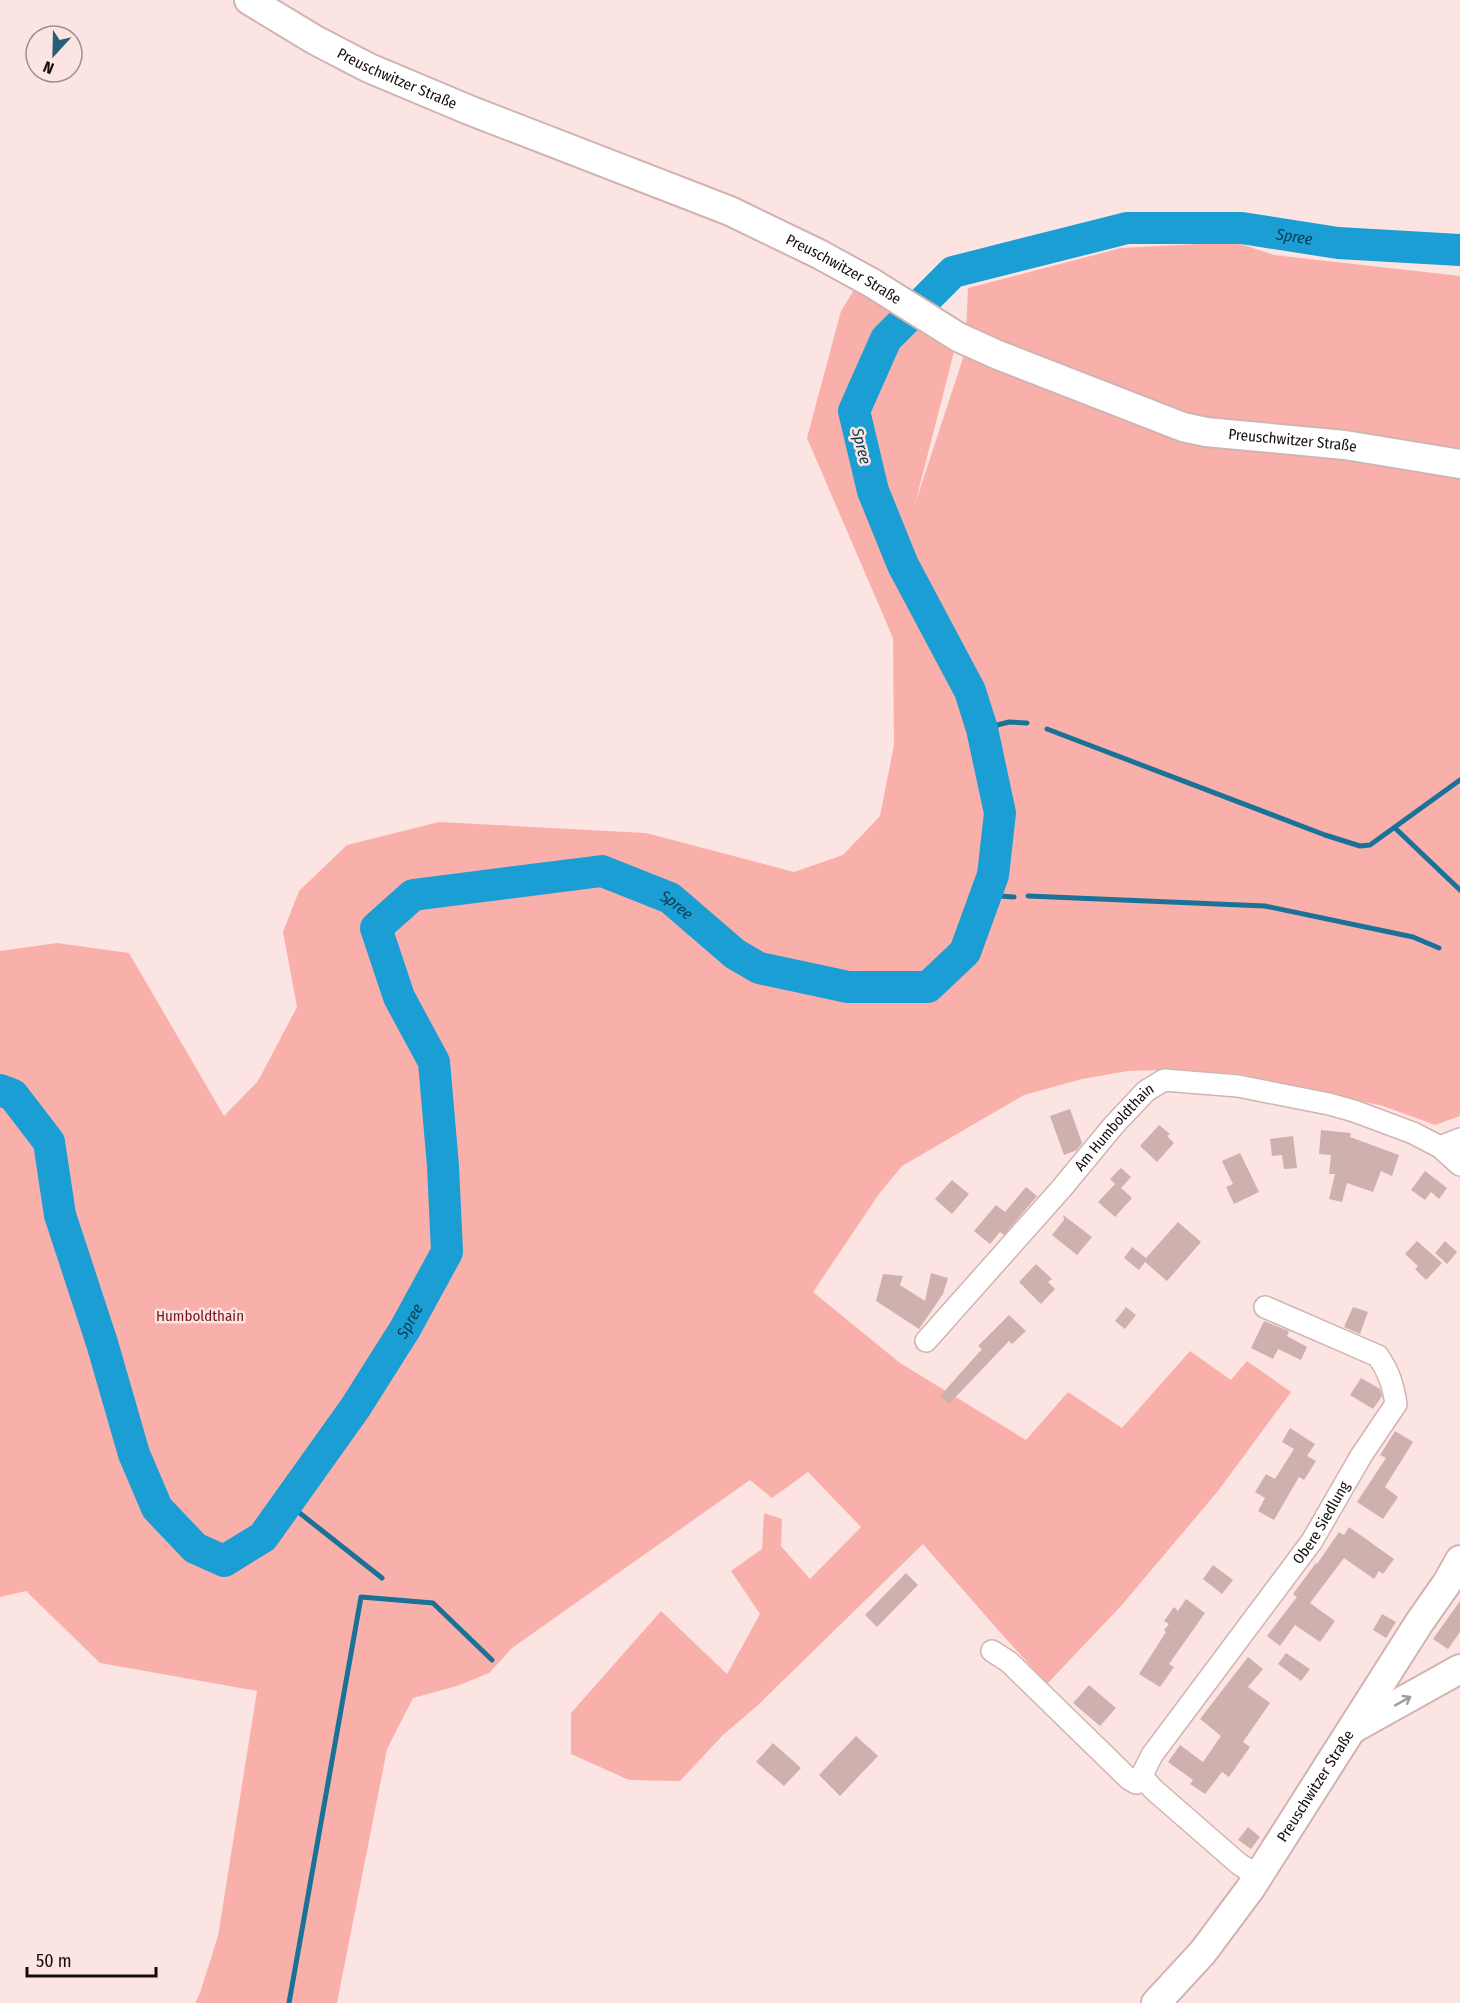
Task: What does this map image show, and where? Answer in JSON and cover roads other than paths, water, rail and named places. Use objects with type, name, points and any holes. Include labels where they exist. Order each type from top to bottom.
[{"type":"street","name":"Preuschwitzer Straße","points":[[249,0],[369,69],[730,211],[819,254],[872,283],[958,337],[998,355],[1183,427],[1206,432],[1345,445],[1460,464]]},
{"type":"street","name":"Am Humboldthain","points":[[926,1341],[1061,1189],[1114,1125],[1146,1090],[1164,1080],[1238,1086],[1329,1104],[1413,1133],[1440,1147],[1460,1165]]},
{"type":"street","points":[[1440,1147],[1460,1139]]},
{"type":"street","name":"Obere Siedlung","points":[[1145,1780],[1143,1773],[1152,1755],[1312,1541],[1361,1456],[1396,1404],[1393,1385],[1378,1356],[1265,1307]]},
{"type":"street","name":"Preuschwitzer Straße","points":[[1156,2003],[1203,1952],[1258,1876],[1419,1623],[1448,1583],[1460,1560]]},
{"type":"street","points":[[992,1651],[1009,1662],[1129,1779],[1136,1783],[1145,1780],[1239,1864],[1258,1876]]},
{"type":"street","points":[[1352,1729],[1460,1669]]},
{"type":"waterway","name":"Spree","points":[[0,1090],[13,1095],[49,1142],[60,1215],[102,1343],[134,1454],[157,1508],[195,1548],[224,1561],[263,1537],[355,1408],[405,1329],[447,1252],[443,1166],[434,1062],[399,997],[376,928],[413,895],[602,871],[670,898],[735,954],[759,968],[848,987],[928,987],[965,952],[993,875],[1000,813],[982,729],[970,691],[903,565],[873,491],[854,411],[886,339],[953,272],[1127,228],[1242,228],[1338,243],[1460,250]]},
{"type":"waterway","points":[[982,729],[1009,722],[1027,723]]},
{"type":"waterway","points":[[1047,729],[1325,835],[1360,846],[1370,845],[1460,780]]},
{"type":"waterway","points":[[1395,828],[1460,890]]},
{"type":"waterway","points":[[986,895],[1014,897]]},
{"type":"waterway","points":[[1028,896],[1265,906],[1413,937],[1439,948]]},
{"type":"waterway","points":[[287,1503],[382,1578]]},
{"type":"waterway","points":[[289,2003],[361,1597],[433,1603],[492,1660]]},
{"type":"park label","name":"Humboldthain","points":[[200,1316]]}]
